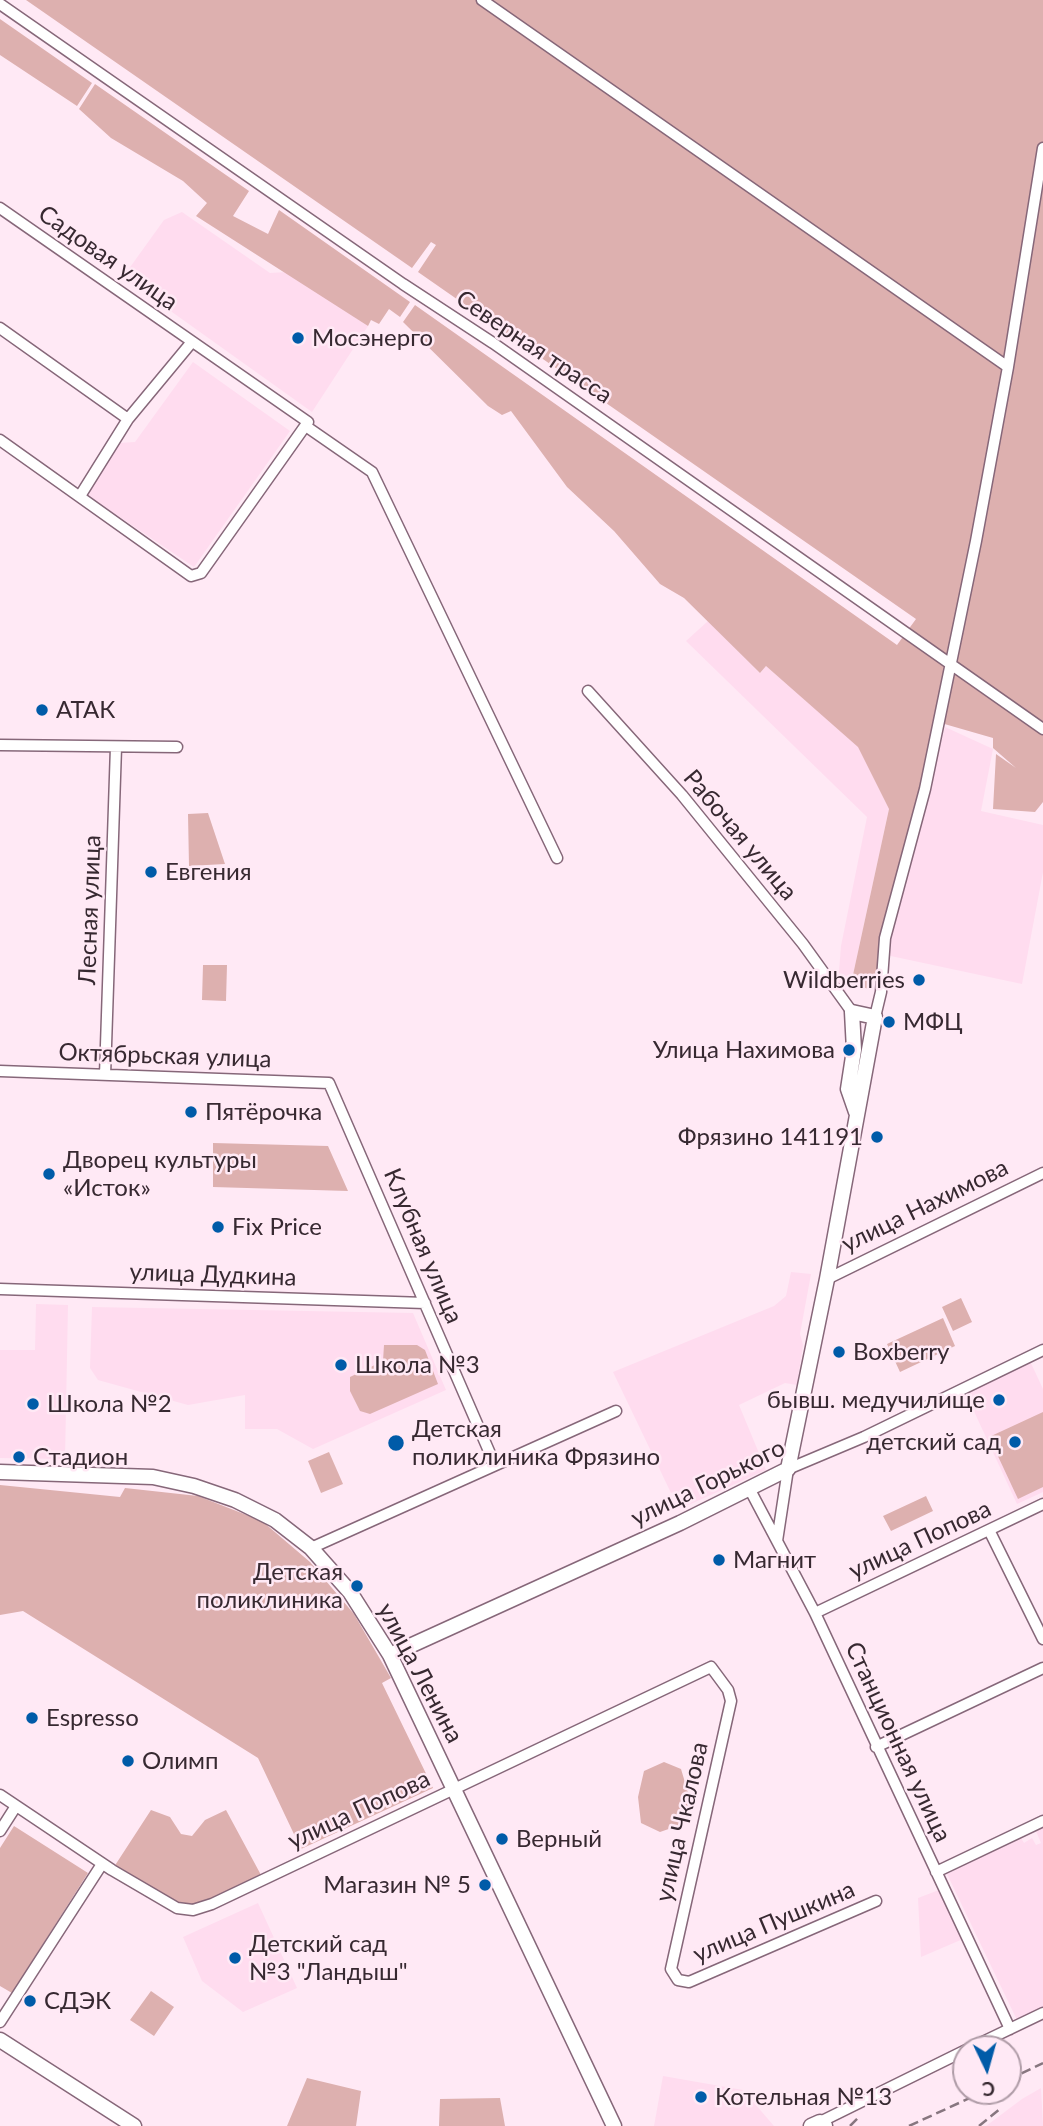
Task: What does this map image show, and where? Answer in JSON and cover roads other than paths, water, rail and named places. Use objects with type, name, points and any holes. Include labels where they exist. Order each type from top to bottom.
[{"type":"street","points":[[482,0],[1008,367]]},
{"type":"street","name":"Северная трасса","points":[[0,4],[403,284],[493,343],[1043,729]]},
{"type":"street","points":[[777,1541],[788,1469],[881,992],[885,938],[926,789],[1008,367],[1043,148]]},
{"type":"street","name":"Садовая улица","points":[[2,214],[308,422],[307,427],[372,472],[557,859]]},
{"type":"street","points":[[0,328],[128,419]]},
{"type":"street","points":[[80,496],[128,419],[191,342]]},
{"type":"street","points":[[0,440],[191,576],[201,573],[307,427]]},
{"type":"street","name":"Рабочая улица","points":[[588,691],[682,795],[803,944],[852,1012]]},
{"type":"street","points":[[0,745],[177,747]]},
{"type":"street","name":"Лесная улица","points":[[105,1075],[116,747]]},
{"type":"street","points":[[856,1112],[848,1089],[854,1050],[852,1012],[875,1017]]},
{"type":"street","name":"Октябрьская улица","points":[[0,1071],[329,1083]]},
{"type":"street","name":"Клубная улица","points":[[329,1083],[495,1465]]},
{"type":"street","name":"улица Нахимова","points":[[827,1279],[1043,1173]]},
{"type":"street","name":"улица Дудкина","points":[[0,1289],[425,1303]]},
{"type":"street","name":"улица Горького","points":[[390,1655],[681,1523],[788,1469],[864,1437],[1043,1350]]},
{"type":"street","points":[[312,1548],[616,1411]]},
{"type":"street","name":"улица Ленина","points":[[0,1472],[153,1477],[194,1486],[235,1500],[275,1520],[312,1548],[350,1592],[390,1655],[614,2126]]},
{"type":"street","name":"Станционная улица","points":[[749,1488],[815,1613],[1010,2029]]},
{"type":"street","name":"улица Попова","points":[[815,1613],[1043,1504]]},
{"type":"street","points":[[989,1530],[1043,1639]]},
{"type":"street","name":"улица Попова","points":[[0,1795],[102,1864],[177,1908],[193,1910],[212,1904],[711,1667]]},
{"type":"street","name":"улица Чкалова","points":[[689,1982],[678,1980],[671,1969],[732,1701],[728,1690],[711,1667]]},
{"type":"street","points":[[876,1747],[1043,1668]]},
{"type":"street","points":[[0,1831],[16,1806]]},
{"type":"street","points":[[936,1871],[1043,1821]]},
{"type":"street","points":[[0,2022],[102,1864]]},
{"type":"street","name":"улица Пушкина","points":[[689,1982],[876,1901]]},
{"type":"street","points":[[998,2035],[1043,2014]]},
{"type":"street","points":[[0,2040],[134,2126]]},
{"type":"street","points":[[819,2125],[952,2058]]},
{"type":"railway","points":[[1022,2073],[1043,2063]]},
{"type":"railway","points":[[909,2126],[955,2105]]},
{"type":"railway","points":[[979,2126],[1001,2108]]},
{"type":"railway","points":[[850,2126],[859,2117]]},
{"type":"place","name":"Мосэнерго","points":[[298,338]]},
{"type":"place","name":"АТАК","points":[[42,710]]},
{"type":"place","name":"Евгения","points":[[151,872]]},
{"type":"place","name":"Wildberriеs","points":[[919,980]]},
{"type":"place","name":"МФЦ","points":[[889,1022]]},
{"type":"place","name":"Улица Нахимова","points":[[849,1050]]},
{"type":"place","name":"Пятёрочка","points":[[191,1112]]},
{"type":"place","name":"Фрязино 141191","points":[[877,1137]]},
{"type":"place","name":"Дворец культуры «Исток»","points":[[49,1174]]},
{"type":"place","name":"Fix Price","points":[[218,1227]]},
{"type":"place","name":"Boxberry","points":[[839,1352]]},
{"type":"place","name":"Школа №3","points":[[341,1365]]},
{"type":"place","name":"бывш. медучилище","points":[[999,1400]]},
{"type":"place","name":"Школа №2","points":[[33,1404]]},
{"type":"place","name":"детский сад","points":[[1015,1442]]},
{"type":"place","name":"Детская поликлиника Фрязино","points":[[396,1443]]},
{"type":"place","name":"Стадион","points":[[19,1457]]},
{"type":"place","name":"Магнит","points":[[719,1560]]},
{"type":"place","name":"Детская поликлиника","points":[[357,1586]]},
{"type":"place","name":"Espresso","points":[[32,1718]]},
{"type":"place","name":"Олимп","points":[[128,1761]]},
{"type":"place","name":"Верный","points":[[502,1839]]},
{"type":"place","name":"Магазин № 5","points":[[485,1885]]},
{"type":"place","name":"Детский сад №3 \"Ландыш\"","points":[[235,1958]]},
{"type":"place","name":"СДЭК","points":[[30,2001]]},
{"type":"place","name":"Котельная №13","points":[[701,2097]]}]
